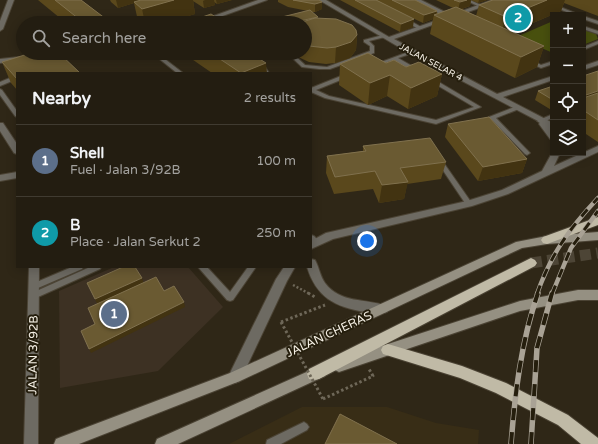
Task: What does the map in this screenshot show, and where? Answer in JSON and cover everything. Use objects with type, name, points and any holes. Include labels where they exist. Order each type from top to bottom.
[{"type":"highway","points":[[547,240],[598,221]]},
{"type":"highway","points":[[314,374],[532,263]]},
{"type":"highway","points":[[388,350],[462,372],[501,388],[563,420],[594,444]]},
{"type":"main road","name":"JALAN CHERAS","points":[[61,444],[235,377],[520,245],[547,240],[598,236]]},
{"type":"main road","points":[[162,444],[314,374],[520,306],[578,295],[598,295]]},
{"type":"street","points":[[0,29],[11,0]]},
{"type":"street","points":[[218,16],[264,0]]},
{"type":"street","name":"JALAN SELAR 4","points":[[322,0],[411,52],[540,121],[550,125]]},
{"type":"street","points":[[416,0],[450,19]]},
{"type":"street","points":[[386,37],[450,19],[498,0]]},
{"type":"street","points":[[0,61],[16,60]]},
{"type":"street","points":[[257,60],[264,72]]},
{"type":"street","points":[[586,67],[598,63]]},
{"type":"street","points":[[496,97],[550,79]]},
{"type":"street","name":"JALAN SELAR 4","points":[[540,121],[550,131]]},
{"type":"street","points":[[0,124],[16,148]]},
{"type":"street","points":[[586,153],[598,149]]},
{"type":"street","points":[[545,174],[554,156]]},
{"type":"street","points":[[313,242],[346,232],[469,204],[505,192],[545,174],[579,156]]},
{"type":"street","points":[[0,178],[16,175]]},
{"type":"street","points":[[312,266],[317,281],[325,291],[336,300],[357,306],[383,309]]},
{"type":"street","name":"JALAN 3/92B","points":[[31,444],[35,290],[34,268]]},
{"type":"street","points":[[235,377],[282,279],[289,268]]},
{"type":"lane","points":[[467,0],[481,6]]},
{"type":"lane","points":[[539,0],[570,12]]},
{"type":"lane","points":[[401,17],[421,28]]},
{"type":"lane","points":[[586,18],[598,23]]},
{"type":"lane","points":[[586,28],[598,33]]},
{"type":"lane","points":[[297,60],[304,66],[328,68],[372,52],[372,46],[366,41],[386,37]]},
{"type":"lane","points":[[585,48],[598,42]]},
{"type":"lane","points":[[366,69],[411,52]]},
{"type":"lane","points":[[523,57],[541,67],[550,63]]},
{"type":"lane","points":[[394,58],[420,73]]},
{"type":"lane","points":[[163,60],[179,72]]},
{"type":"lane","points":[[312,90],[353,74]]},
{"type":"lane","points":[[0,84],[16,77]]},
{"type":"lane","points":[[312,90],[327,97],[436,122],[478,107],[427,77]]},
{"type":"lane","points":[[0,91],[16,114]]},
{"type":"lane","points":[[517,108],[492,117],[526,153]]},
{"type":"lane","points":[[540,121],[550,117]]},
{"type":"lane","points":[[433,152],[469,204]]},
{"type":"lane","points":[[35,290],[77,268]]},
{"type":"lane","points":[[35,290],[94,268]]},
{"type":"lane","points":[[203,268],[230,298],[251,268]]},
{"type":"lane","points":[[272,444],[304,427]]},
{"type":"path","points":[[282,279],[327,304],[281,322],[323,399],[373,376]]},
{"type":"shaded area","points":[[112,268],[189,268],[223,307],[158,371],[60,388],[59,291]]},
{"type":"shaded area","points":[[302,407],[387,407],[436,423],[479,430],[478,444],[229,444]]},
{"type":"green space","points":[[550,22],[550,52],[516,37]]},
{"type":"green space","points":[[586,30],[596,34],[598,39],[586,44]]},
{"type":"building","points":[[55,0],[81,0],[102,16],[75,16]]},
{"type":"building","points":[[141,0],[174,0],[142,9],[134,2]]},
{"type":"building","points":[[293,0],[319,0],[322,2],[315,4]]},
{"type":"building","points":[[355,0],[376,0],[414,19],[401,24]]},
{"type":"building","points":[[392,0],[415,0],[437,11],[424,15]]},
{"type":"building","points":[[454,0],[467,0],[460,2]]},
{"type":"building","points":[[493,0],[547,0],[506,17],[479,5]]},
{"type":"building","points":[[456,7],[544,46],[521,57],[434,15]]},
{"type":"building","points":[[310,10],[318,17],[312,18],[312,16],[286,16]]},
{"type":"building","points":[[312,19],[336,19],[352,25],[356,30],[357,35],[351,42],[336,47],[327,48],[312,46]]},
{"type":"building","points":[[368,53],[386,63],[394,60],[406,67],[419,62],[442,74],[411,88],[390,75],[370,83],[340,64]]},
{"type":"building","points":[[16,58],[16,60],[66,60],[79,72],[16,72],[16,78],[2,62]]},
{"type":"building","points":[[222,60],[261,60],[266,63],[244,72],[240,72]]},
{"type":"building","points":[[598,71],[598,91],[586,95],[586,84],[586,75]]},
{"type":"building","points":[[550,87],[550,98],[538,91]]},
{"type":"building","points":[[598,93],[598,120],[586,112],[586,97]]},
{"type":"building","points":[[489,117],[527,159],[483,167],[448,124]]},
{"type":"building","points":[[430,138],[446,162],[400,168],[408,182],[382,185],[375,171],[335,177],[327,156],[366,151],[363,146]]},
{"type":"building","points":[[121,268],[136,268],[142,278],[95,299],[87,283]]},
{"type":"building","points":[[156,277],[164,291],[174,286],[184,302],[89,349],[81,331],[95,324],[88,308]]},
{"type":"building","points":[[340,414],[397,444],[325,444]]},
{"type":"tunnel","points":[[531,263],[598,253]]},
{"type":"railway","points":[[537,294],[548,266],[555,254],[578,220],[598,198]]},
{"type":"railway","points":[[552,294],[571,248],[598,211]]},
{"type":"railway","points":[[511,444],[523,349],[538,293]]},
{"type":"railway","points":[[531,444],[537,348],[552,293]]},
{"type":"place","name":"B","points":[[518,18]]},
{"type":"place","name":"Shell","points":[[114,314]]}]
